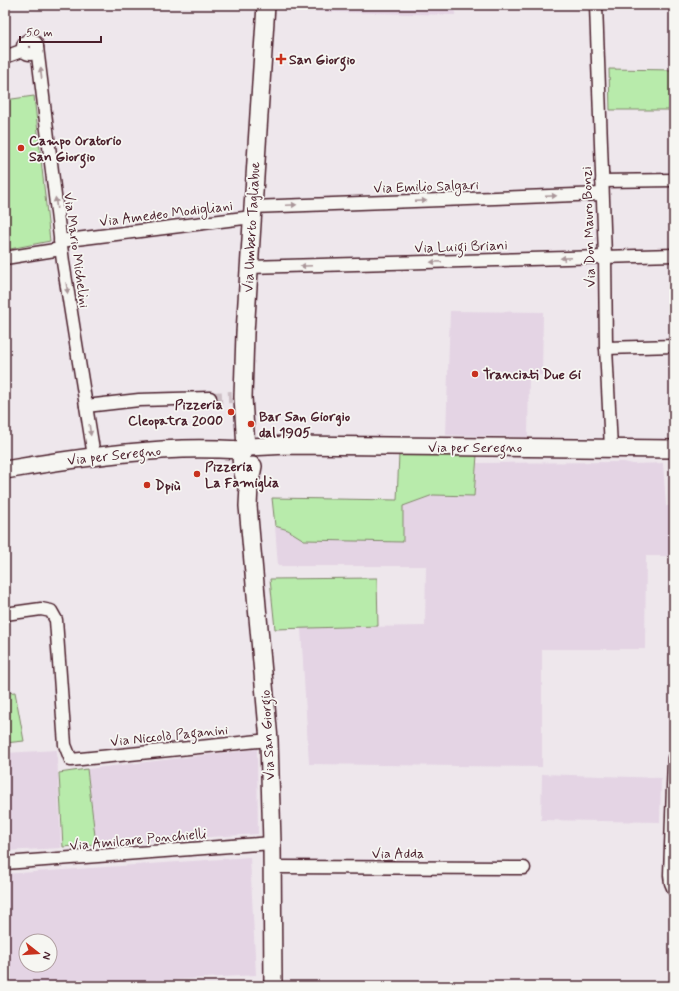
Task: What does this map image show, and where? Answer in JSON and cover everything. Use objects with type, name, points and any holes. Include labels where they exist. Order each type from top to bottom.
[{"type":"street","name":"Via Umberto Tagliabue","points":[[248,455],[238,397],[249,267],[266,5]]},
{"type":"street","name":"Via Don Mauro Bonzi","points":[[596,5],[606,348],[611,448]]},
{"type":"street","name":"Via Mario Michelini","points":[[5,57],[24,50],[25,44],[30,40],[36,43],[61,245],[94,456]]},
{"type":"street","points":[[602,180],[674,180]]},
{"type":"street","name":"Via Emilio Salgari","points":[[252,212],[602,194]]},
{"type":"street","name":"Via Amedeo Modigliani","points":[[5,258],[61,245],[252,212]]},
{"type":"street","name":"Via Luigi Briani","points":[[249,267],[674,255]]},
{"type":"street","points":[[606,348],[674,346]]},
{"type":"street","points":[[86,406],[139,400],[210,398]]},
{"type":"street","name":"Via per Seregno","points":[[5,470],[94,456],[184,449],[223,449],[248,455],[276,446],[674,449]]},
{"type":"street","name":"Via San Giorgio","points":[[248,455],[248,497],[269,740],[272,843],[272,982]]},
{"type":"street","name":"Via Niccolò Paganini","points":[[5,614],[41,609],[51,611],[56,620],[66,745],[72,760],[269,740]]},
{"type":"street","points":[[674,758],[670,875],[670,883],[674,890]]},
{"type":"street","name":"Via Amilcare Ponchielli","points":[[5,863],[272,843]]},
{"type":"street","name":"Via Adda","points":[[272,867],[524,868]]},
{"type":"shaded area","points":[[293,5],[456,5],[455,15],[293,11]]},
{"type":"shaded area","points":[[450,311],[543,312],[542,375],[529,375],[528,437],[446,435]]},
{"type":"shaded area","points":[[624,462],[633,464],[663,463],[666,506],[673,506],[673,556],[646,556],[645,649],[542,649],[542,767],[309,764],[301,628],[425,626],[426,566],[278,566],[275,526],[288,530],[304,540],[403,542],[403,506],[433,495],[474,496],[477,463]]},
{"type":"shaded area","points":[[257,749],[258,834],[96,844],[87,769]]},
{"type":"shaded area","points":[[57,750],[61,848],[5,851],[5,753]]},
{"type":"shaded area","points":[[542,774],[661,778],[660,822],[541,820]]},
{"type":"shaded area","points":[[250,857],[256,975],[74,986],[5,986],[5,874]]},
{"type":"green space","points":[[609,69],[674,70],[674,110],[610,110]]},
{"type":"green space","points":[[34,96],[50,241],[5,250],[5,100]]},
{"type":"green space","points":[[399,454],[477,455],[474,496],[433,495],[403,506],[403,542],[304,540],[288,530],[275,526],[272,498],[397,500]]},
{"type":"green space","points":[[377,578],[378,626],[275,629],[270,579]]},
{"type":"green space","points":[[15,692],[24,741],[5,743],[5,693]]},
{"type":"green space","points":[[87,769],[96,844],[63,847],[59,773]]},
{"type":"tunnel","points":[[210,398],[232,397]]},
{"type":"place","name":"San Giorgio","points":[[281,59]]},
{"type":"place","name":"Campo Oratorio San Giorgio","points":[[21,148]]},
{"type":"place","name":"Tranciati Due Gi","points":[[475,374]]},
{"type":"place","name":"Pizzeria Cleopatra 2000","points":[[231,412]]},
{"type":"place","name":"Bar San Giorgio dal 1905","points":[[251,424]]},
{"type":"place","name":"Pizzeria La Famiglia","points":[[197,474]]},
{"type":"place","name":"Dpiù","points":[[147,485]]}]
